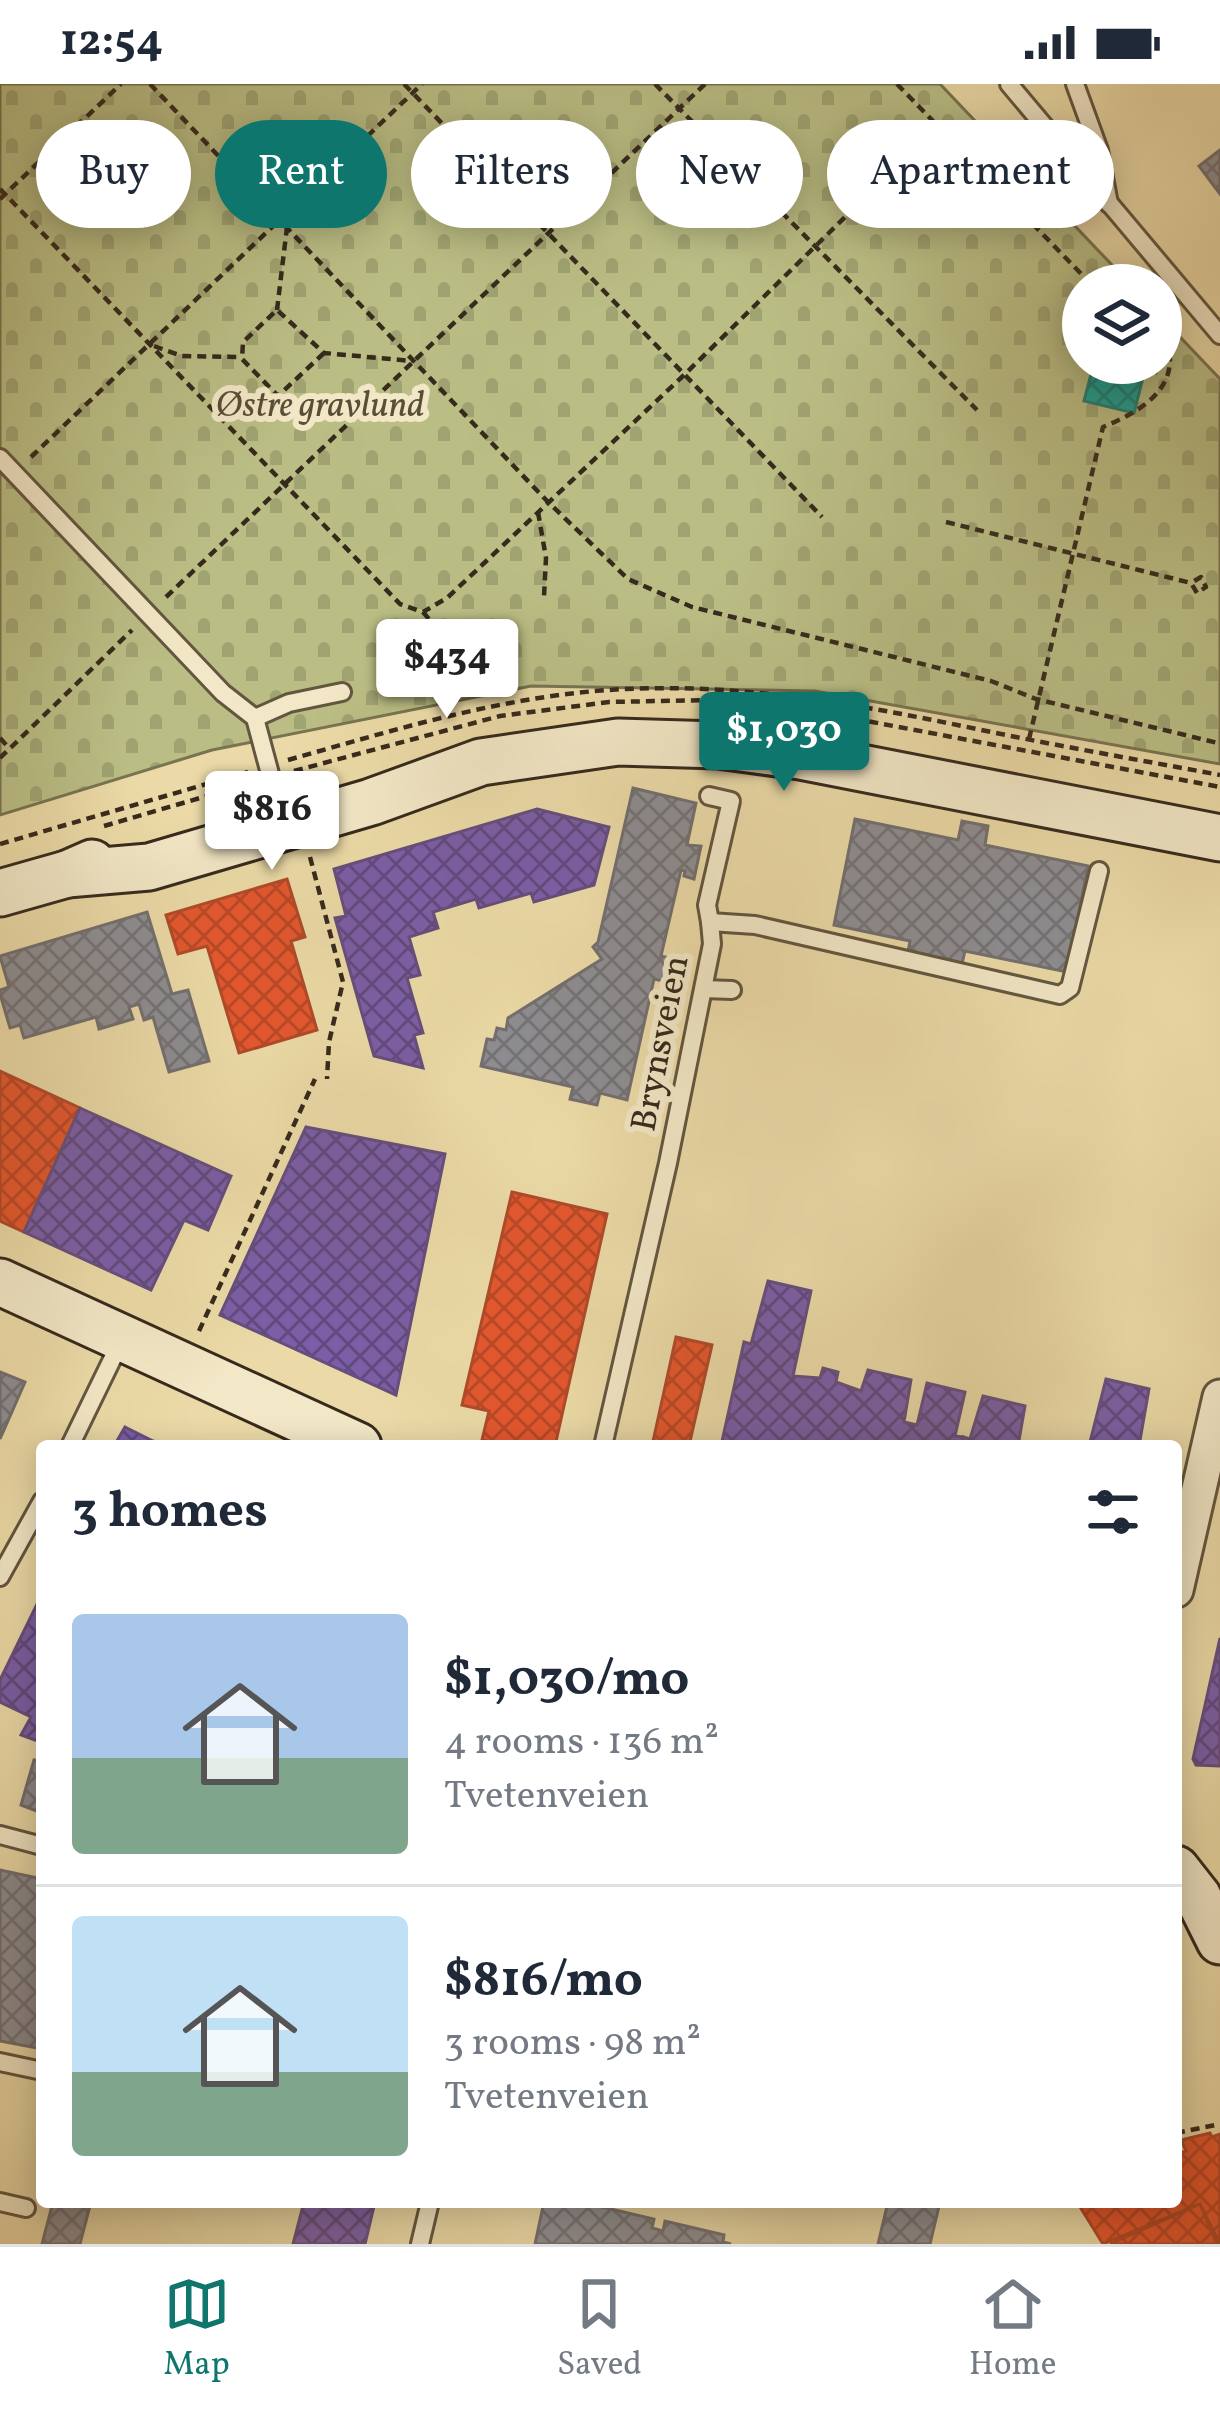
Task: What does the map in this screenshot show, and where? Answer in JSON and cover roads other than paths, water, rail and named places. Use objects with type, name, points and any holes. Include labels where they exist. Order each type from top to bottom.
[{"type":"main road","points":[[0,893],[67,874],[142,839],[412,761],[481,762],[618,742],[718,745],[848,764],[1220,838]]},
{"type":"main road","points":[[67,874],[149,867],[371,802],[481,762]]},
{"type":"main road","points":[[1083,811],[1220,817]]},
{"type":"main road","points":[[0,1282],[345,1440]]},
{"type":"main road","points":[[1198,1883],[1220,1941]]},
{"type":"street","points":[[1182,1567],[1215,1443],[1220,1397]]},
{"type":"lane","points":[[1009,84],[1039,120]]},
{"type":"lane","points":[[1075,84],[1089,120]]},
{"type":"lane","points":[[1114,212],[1220,334]]},
{"type":"lane","points":[[0,458],[223,693],[255,718],[277,800]]},
{"type":"lane","points":[[255,718],[289,703],[341,692]]},
{"type":"lane","points":[[709,796],[731,801],[707,905],[710,922]]},
{"type":"lane","name":"Brynsveien","points":[[604,1440],[704,988],[712,944],[710,922],[755,925],[1060,995],[1070,988],[1099,871]]},
{"type":"lane","points":[[704,988],[732,990]]},
{"type":"lane","points":[[73,1440],[122,1338]]},
{"type":"lane","points":[[0,1577],[36,1512]]},
{"type":"lane","points":[[0,1835],[36,1844]]},
{"type":"lane","points":[[0,2062],[36,2070]]},
{"type":"lane","points":[[0,2201],[26,2208]]},
{"type":"lane","points":[[420,2244],[429,2208]]},
{"type":"park label","name":"Østre gravlund","points":[[320,403]]}]
